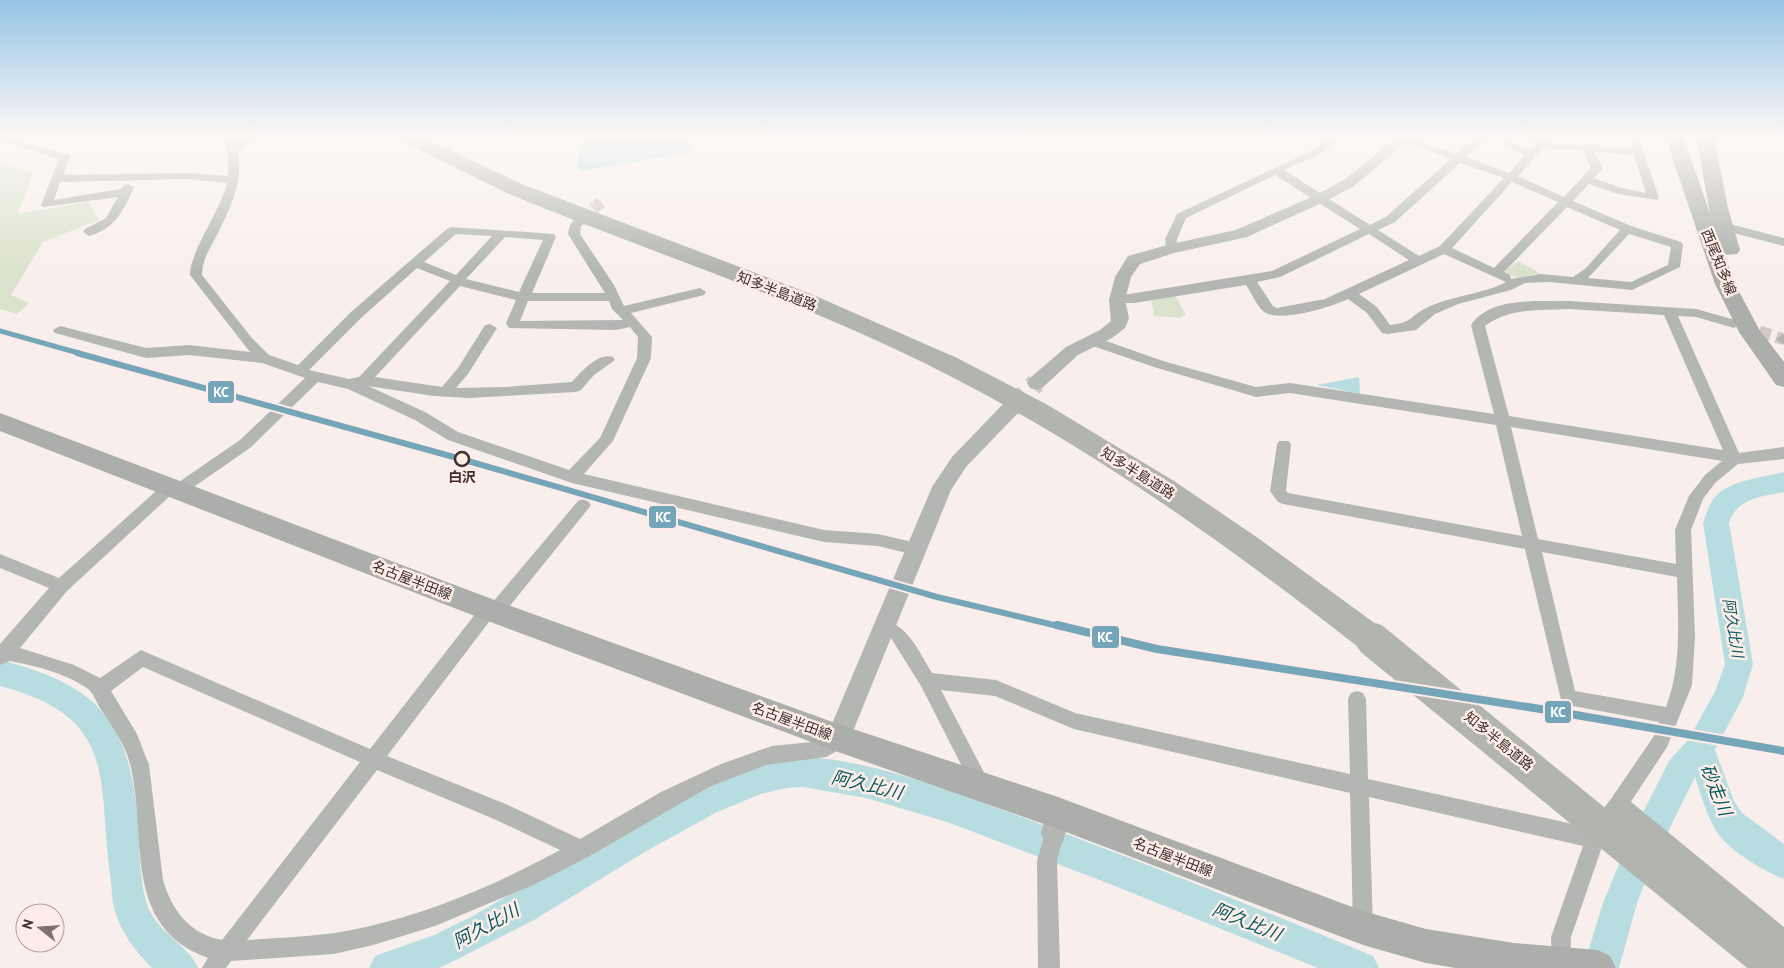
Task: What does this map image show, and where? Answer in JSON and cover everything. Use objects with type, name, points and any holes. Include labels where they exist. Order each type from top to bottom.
[{"type":"highway","name":"知多半島道路","points":[[499,181],[859,324],[981,382],[1052,420],[1203,514],[1492,710],[1784,950]]},
{"type":"highway","name":"知多半島道路","points":[[527,181],[868,314],[992,372],[1062,410],[1214,503],[1379,633],[1477,722],[1774,968]]},
{"type":"main road","name":"西尾知多線","points":[[1690,181],[1725,284],[1750,332],[1784,379]]},
{"type":"main road","name":"西尾知多線","points":[[1716,181],[1722,226],[1743,287],[1764,328],[1784,356]]},
{"type":"main road","name":"名古屋半田線","points":[[0,422],[492,611],[838,738],[982,786],[1054,833],[1426,946],[1514,960],[1580,967]]},
{"type":"street","points":[[55,181],[47,205],[126,192]]},
{"type":"street","points":[[89,232],[99,229],[114,219],[131,181]]},
{"type":"street","points":[[232,181],[228,200],[196,264],[196,275],[246,340],[264,358]]},
{"type":"street","points":[[1171,249],[1171,239],[1181,216],[1253,181]]},
{"type":"street","points":[[1294,181],[1416,260]]},
{"type":"street","points":[[1036,383],[1072,351],[1106,334],[1119,324],[1117,300],[1123,277],[1134,260],[1171,249],[1241,234],[1321,198],[1351,181]]},
{"type":"street","points":[[1117,300],[1134,299],[1276,274],[1391,219],[1433,181]]},
{"type":"street","points":[[1249,280],[1268,309],[1276,312],[1328,303],[1416,260],[1444,249],[1506,181]]},
{"type":"street","points":[[1349,293],[1372,310],[1387,330],[1411,327],[1430,312],[1454,301],[1507,287],[1514,282],[1546,276],[1575,281],[1632,286],[1674,267],[1677,245],[1627,229],[1520,181]]},
{"type":"street","points":[[1496,273],[1585,181]]},
{"type":"street","points":[[1593,181],[1618,191],[1653,198],[1648,181]]},
{"type":"street","points":[[572,477],[606,442],[627,391],[640,369],[644,358],[645,337],[621,311],[612,297],[608,285],[574,234],[575,225],[580,220]]},
{"type":"street","points":[[1722,226],[1784,242]]},
{"type":"street","points":[[1575,281],[1589,272],[1627,229]]},
{"type":"street","points":[[300,371],[356,315],[452,231],[550,238],[512,323],[514,325],[616,326],[632,322]]},
{"type":"street","points":[[365,379],[501,234]]},
{"type":"street","points":[[1444,249],[1514,282]]},
{"type":"street","points":[[416,263],[459,280],[523,297],[612,297]]},
{"type":"street","points":[[621,311],[700,292]]},
{"type":"street","points":[[1672,716],[1568,698],[1533,544],[1485,346],[1478,325],[1493,314],[1519,306],[1569,305],[1670,311],[1711,316],[1734,324]]},
{"type":"street","points":[[1670,311],[1734,459]]},
{"type":"street","points":[[445,392],[463,372],[490,328]]},
{"type":"street","points":[[60,330],[146,353],[189,350],[264,358],[316,377],[348,384],[420,416],[453,436],[572,477],[697,508],[824,536],[878,540],[915,550]]},
{"type":"street","points":[[1092,341],[1159,364],[1256,392],[1290,388],[1503,422],[1712,452],[1734,459],[1784,453]]},
{"type":"street","points":[[348,384],[365,379],[445,392],[507,392],[576,387],[589,372],[608,360]]},
{"type":"street","points":[[316,377],[245,444],[174,489],[61,586],[2,654],[53,665],[80,675],[100,689],[105,700],[122,722],[134,745],[145,788],[152,880],[160,899],[170,919],[185,936],[219,960],[339,943],[424,921],[478,900],[581,850],[681,790],[723,772],[772,755],[827,748],[838,738],[915,550],[950,472],[1010,408]]},
{"type":"street","points":[[1284,445],[1278,491],[1283,498],[1685,572]]},
{"type":"street","points":[[1580,967],[1561,937],[1595,839],[1661,741],[1683,686],[1687,637],[1683,530],[1697,496],[1710,479],[1734,459]]},
{"type":"street","points":[[219,960],[373,759],[492,611],[583,506]]},
{"type":"street","points":[[0,561],[61,586]]},
{"type":"street","points":[[883,628],[897,634],[927,680],[982,786]]},
{"type":"street","points":[[100,689],[141,658],[373,759],[501,812],[581,850]]},
{"type":"street","points":[[927,680],[996,688],[1074,721],[1595,839]]},
{"type":"street","points":[[1357,698],[1363,928]]},
{"type":"street","points":[[1049,968],[1047,877],[1054,833]]},
{"type":"green space","points":[[0,181],[31,181],[17,214],[88,202],[99,220],[43,242],[11,295],[29,303],[17,314],[0,309]]},
{"type":"green space","points":[[1518,261],[1540,273],[1518,278],[1503,273]]},
{"type":"green space","points":[[1174,294],[1186,315],[1180,318],[1154,316],[1151,298]]},
{"type":"water","points":[[1359,377],[1360,394],[1317,385]]},
{"type":"waterway","name":"阿久比川","points":[[1699,750],[1728,697],[1739,664],[1716,523],[1722,506],[1740,493],[1784,482]]},
{"type":"waterway","name":"阿久比川","points":[[0,673],[31,681],[65,697],[90,719],[109,746],[120,797],[124,861],[132,911],[147,938],[168,960],[180,968]]},
{"type":"waterway","name":"阿久比川","points":[[1601,968],[1620,903],[1641,852],[1680,772],[1699,750]]},
{"type":"waterway","name":"砂走川","points":[[1699,750],[1707,766],[1722,810],[1730,824],[1744,836],[1784,863]]},
{"type":"waterway","name":"阿久比川","points":[[387,968],[440,950],[485,928],[706,801],[761,778],[778,774],[803,772],[866,783],[947,807],[1110,867],[1361,968]]},
{"type":"tunnel","points":[[580,221],[601,202]]},
{"type":"tunnel","points":[[1742,326],[1783,339]]},
{"type":"tunnel","points":[[1011,408],[1036,383]]},
{"type":"transit line","name":"KC","points":[[0,331],[461,459],[937,597],[1157,649],[1547,710],[1784,751]]},
{"type":"place","name":"白沢","points":[[462,459]]}]
